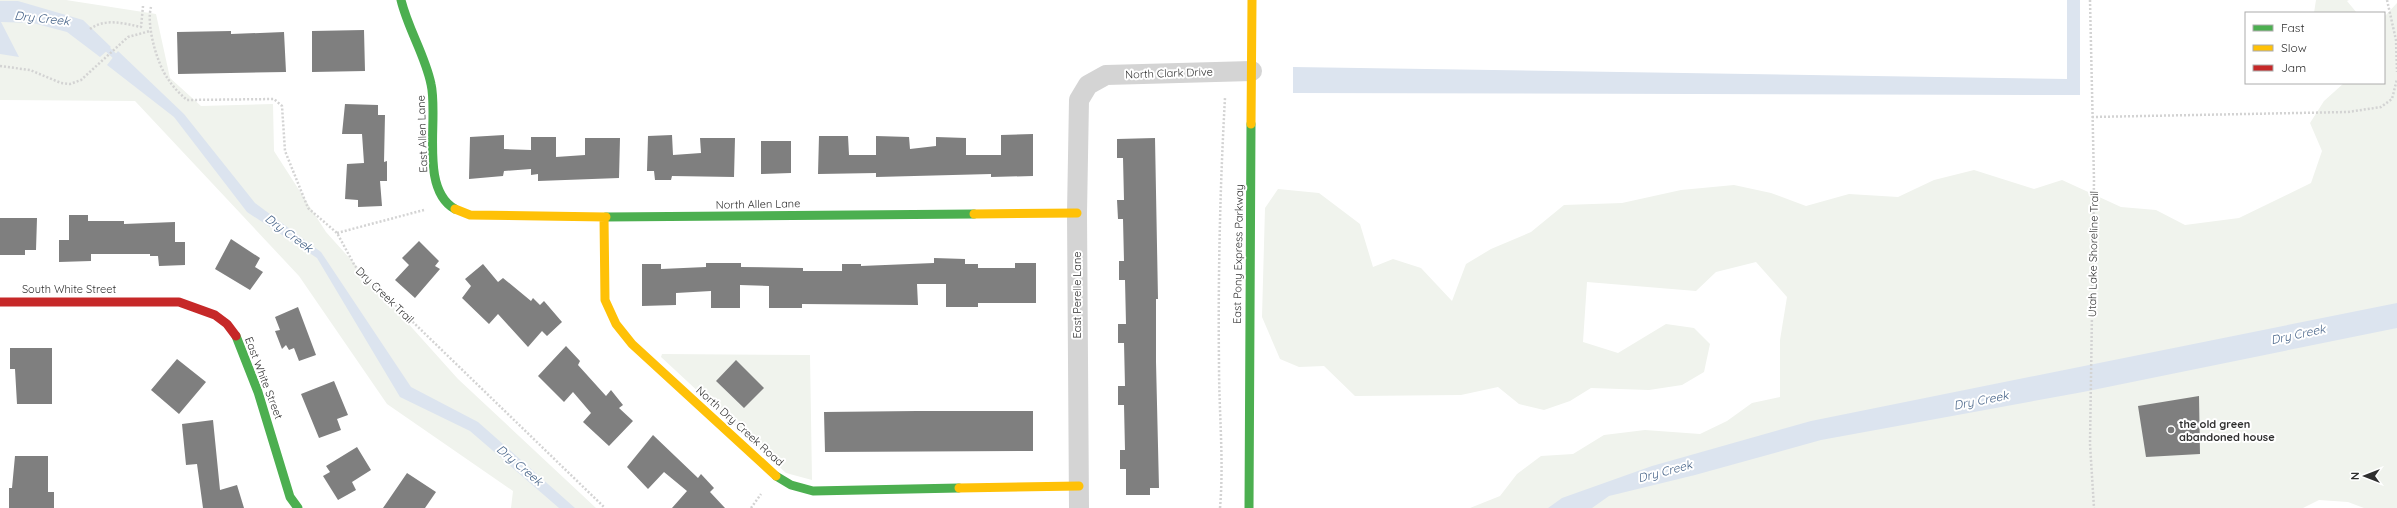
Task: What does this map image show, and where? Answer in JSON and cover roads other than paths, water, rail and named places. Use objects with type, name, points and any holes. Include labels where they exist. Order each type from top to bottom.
[{"type":"street","name":"East Allen Lane","points":[[401,0],[403,13],[432,89],[434,167],[438,190],[444,200]]},
{"type":"street","name":"East Pony Express Parkway","points":[[1249,508],[1252,0]]},
{"type":"street","name":"North Clark Drive","points":[[1088,85],[1106,75],[1252,71]]},
{"type":"street","name":"East Perelle Lane","points":[[1079,508],[1077,106],[1088,85]]},
{"type":"street","name":"North Allen Lane","points":[[444,200],[452,208],[470,215],[604,218],[1077,213]]},
{"type":"street","name":"North Dry Creek Road","points":[[604,218],[606,300],[616,324],[632,344],[773,474],[791,485],[813,491],[1079,486]]},
{"type":"street","name":"South White Street","points":[[0,302],[139,301]]},
{"type":"street","name":"East White Street","points":[[139,301],[179,302],[198,307],[216,316],[232,329],[247,362],[260,398],[290,497],[298,508]]},
{"type":"water","points":[[2067,0],[2080,0],[2080,95],[1293,93],[1293,67],[2067,79]]},
{"type":"water","points":[[0,1],[18,1],[83,20],[111,47],[100,57],[67,32],[33,23],[1,22],[19,57],[0,54]]},
{"type":"water","points":[[118,51],[184,114],[255,203],[321,252],[411,387],[478,422],[575,508],[559,508],[470,431],[400,397],[317,258],[247,212],[174,117],[107,65]]},
{"type":"water","points":[[2397,303],[2397,328],[2083,392],[1821,440],[1695,475],[1609,496],[1592,508],[1548,508],[1562,498],[1652,466],[1811,421]]},
{"type":"waterway","name":"Dry Creek","points":[[103,45],[120,61]]},
{"type":"place","name":"the old green abandoned house","points":[[2171,430]]}]
